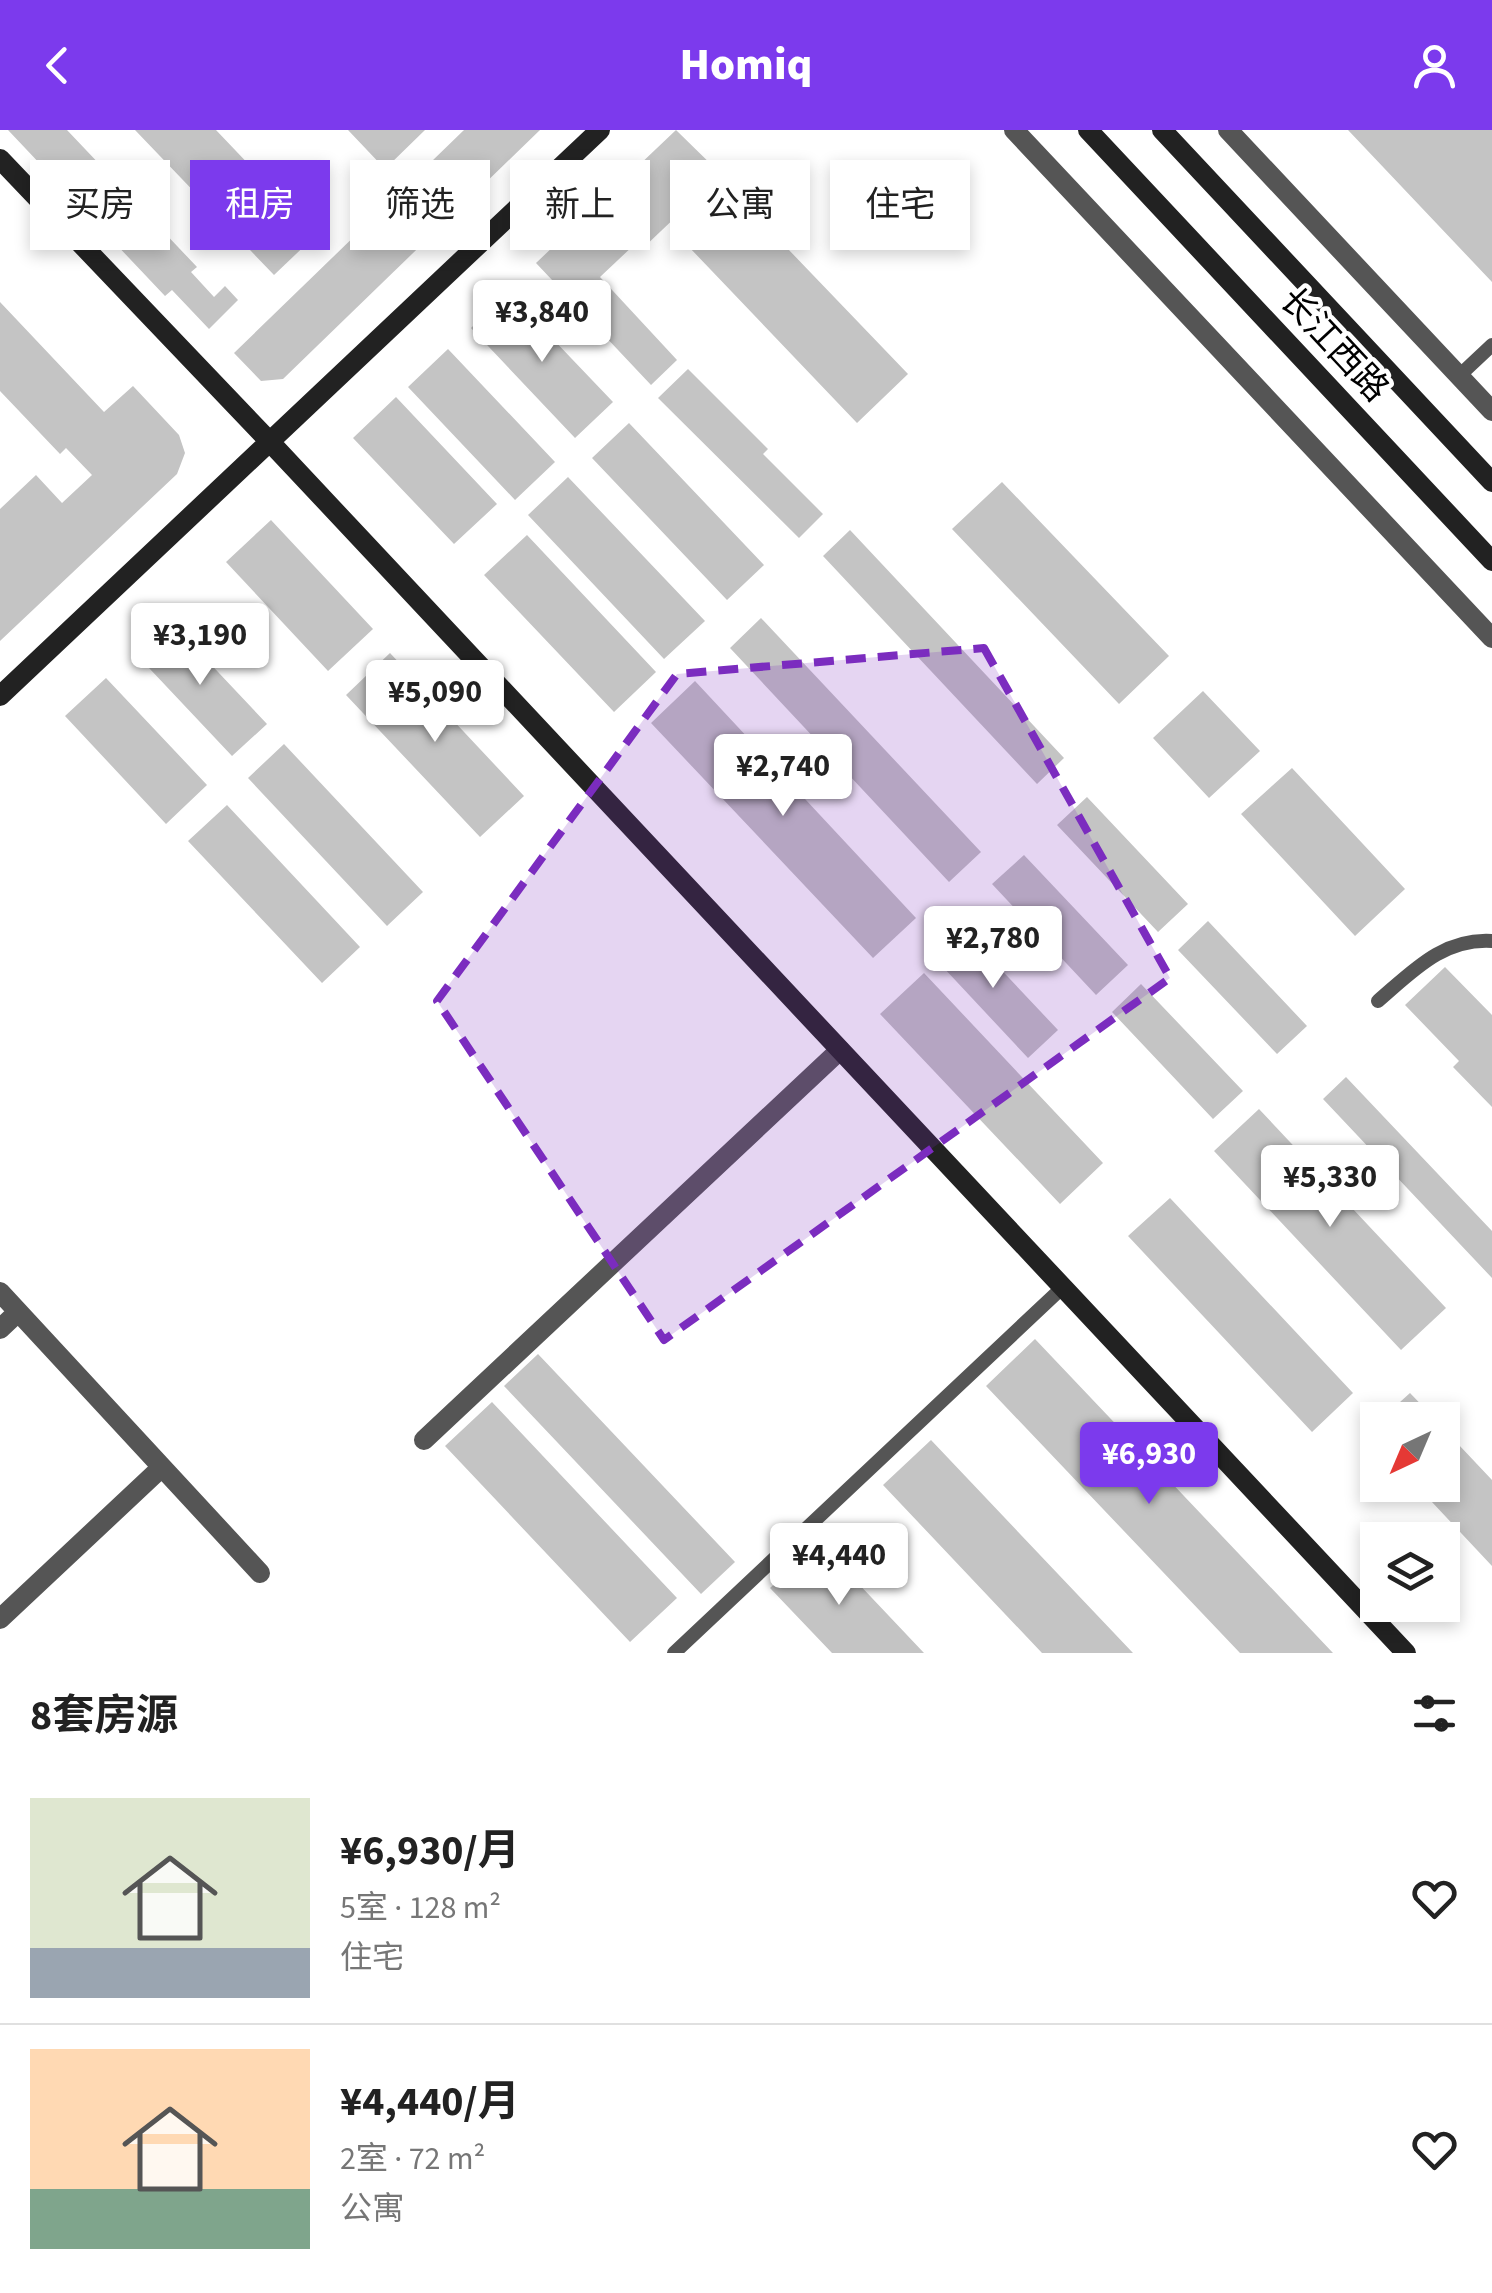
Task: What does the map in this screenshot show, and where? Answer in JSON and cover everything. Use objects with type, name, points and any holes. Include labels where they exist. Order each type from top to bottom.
[{"type":"street","points":[[0,696],[600,130]]},
{"type":"street","points":[[1014,130],[1492,638]]},
{"type":"street","name":"长江西路","points":[[1088,130],[1492,560]]},
{"type":"street","name":"长江西路","points":[[1162,130],[1492,482]]},
{"type":"street","points":[[1228,130],[1492,412]]},
{"type":"street","points":[[0,158],[1406,1653]]},
{"type":"street","points":[[424,1440],[840,1050]]},
{"type":"street","points":[[0,1292],[260,1573]]},
{"type":"street","points":[[0,1328],[18,1312]]},
{"type":"street","points":[[0,1619],[162,1467]]},
{"type":"lane","points":[[1459,376],[1492,344]]},
{"type":"lane","points":[[1378,1000],[1432,955],[1449,947],[1492,942]]},
{"type":"lane","points":[[674,1653],[1063,1287]]},
{"type":"highlighted area","points":[[984,648],[1170,978],[664,1340],[437,1001],[677,674]]},
{"type":"building","points":[[8,130],[67,130],[95,160],[36,160]]},
{"type":"building","points":[[135,130],[216,130],[245,160],[190,160],[190,187],[170,167],[170,160],[164,160]]},
{"type":"building","points":[[348,130],[425,130],[394,160],[376,160]]},
{"type":"building","points":[[464,130],[540,130],[490,178],[490,160],[433,160]]},
{"type":"building","points":[[676,130],[707,160],[670,160],[670,222],[650,241],[650,160],[644,160]]},
{"type":"building","points":[[1348,130],[1492,130],[1492,282]]},
{"type":"building","points":[[170,239],[197,267],[191,272],[214,297],[225,286],[238,300],[209,329],[172,290],[165,296],[121,250],[170,250]]},
{"type":"building","points":[[350,241],[350,250],[416,250],[283,379],[261,381],[234,353]]},
{"type":"building","points":[[250,250],[300,250],[274,275]]},
{"type":"building","points":[[550,250],[629,250],[600,277],[677,360],[651,385],[536,263]]},
{"type":"building","points":[[692,250],[789,250],[908,374],[857,423]]},
{"type":"building","points":[[508,292],[613,402],[575,438],[471,328]]},
{"type":"building","points":[[0,302],[104,412],[133,386],[179,435],[185,453],[177,474],[0,641],[0,509],[36,475],[62,503],[92,475],[66,448],[60,454],[0,391]]},
{"type":"building","points":[[448,349],[555,462],[515,500],[408,387]]},
{"type":"building","points":[[688,369],[768,449],[763,454],[823,514],[799,538],[658,398]]},
{"type":"building","points":[[396,397],[497,504],[454,544],[353,438]]},
{"type":"building","points":[[629,423],[764,565],[727,600],[592,458]]},
{"type":"building","points":[[568,477],[705,621],[664,659],[528,515]]},
{"type":"building","points":[[1002,482],[1169,656],[1119,704],[952,529]]},
{"type":"building","points":[[271,520],[373,629],[328,671],[226,562]]},
{"type":"building","points":[[850,530],[1064,758],[1037,784],[823,556]]},
{"type":"building","points":[[527,535],[656,672],[614,712],[484,575]]},
{"type":"building","points":[[761,618],[981,852],[949,882],[730,648]]},
{"type":"building","points":[[168,619],[267,724],[232,756],[133,651]]},
{"type":"building","points":[[390,653],[524,796],[480,837],[346,695]]},
{"type":"building","points":[[106,678],[207,785],[166,824],[65,716]]},
{"type":"building","points":[[695,681],[916,918],[873,958],[651,723]]},
{"type":"building","points":[[1203,691],[1260,751],[1209,798],[1153,738]]},
{"type":"building","points":[[284,744],[423,892],[387,926],[248,778]]},
{"type":"building","points":[[1292,768],[1405,889],[1355,936],[1241,814]]},
{"type":"building","points":[[1087,797],[1188,904],[1158,932],[1057,825]]},
{"type":"building","points":[[227,805],[360,947],[322,983],[188,841]]},
{"type":"building","points":[[1024,855],[1128,965],[1096,995],[992,884]]},
{"type":"building","points":[[1208,921],[1307,1026],[1277,1054],[1178,950]]},
{"type":"building","points":[[957,923],[1058,1030],[1028,1058],[928,951]]},
{"type":"building","points":[[1445,967],[1492,1015],[1492,1107],[1453,1067],[1459,1061],[1405,1005]]},
{"type":"building","points":[[924,973],[1103,1163],[1060,1204],[880,1014]]},
{"type":"building","points":[[1141,984],[1243,1091],[1213,1119],[1112,1012]]},
{"type":"building","points":[[1346,1077],[1492,1231],[1492,1278],[1323,1099]]},
{"type":"building","points":[[1259,1109],[1446,1308],[1401,1350],[1214,1151]]},
{"type":"building","points":[[1170,1198],[1353,1393],[1312,1432],[1128,1236]]},
{"type":"building","points":[[1035,1339],[1333,1653],[1240,1653],[986,1386]]},
{"type":"building","points":[[538,1354],[735,1562],[701,1594],[504,1386]]},
{"type":"building","points":[[1410,1393],[1419,1402],[1400,1402]]},
{"type":"building","points":[[492,1402],[677,1598],[630,1642],[445,1446]]},
{"type":"building","points":[[931,1440],[1133,1653],[1042,1653],[883,1485]]},
{"type":"building","points":[[1460,1446],[1492,1480],[1492,1566],[1460,1532],[1460,1522],[1451,1522],[1432,1502],[1460,1502]]},
{"type":"building","points":[[819,1542],[924,1653],[832,1653],[770,1588]]}]
